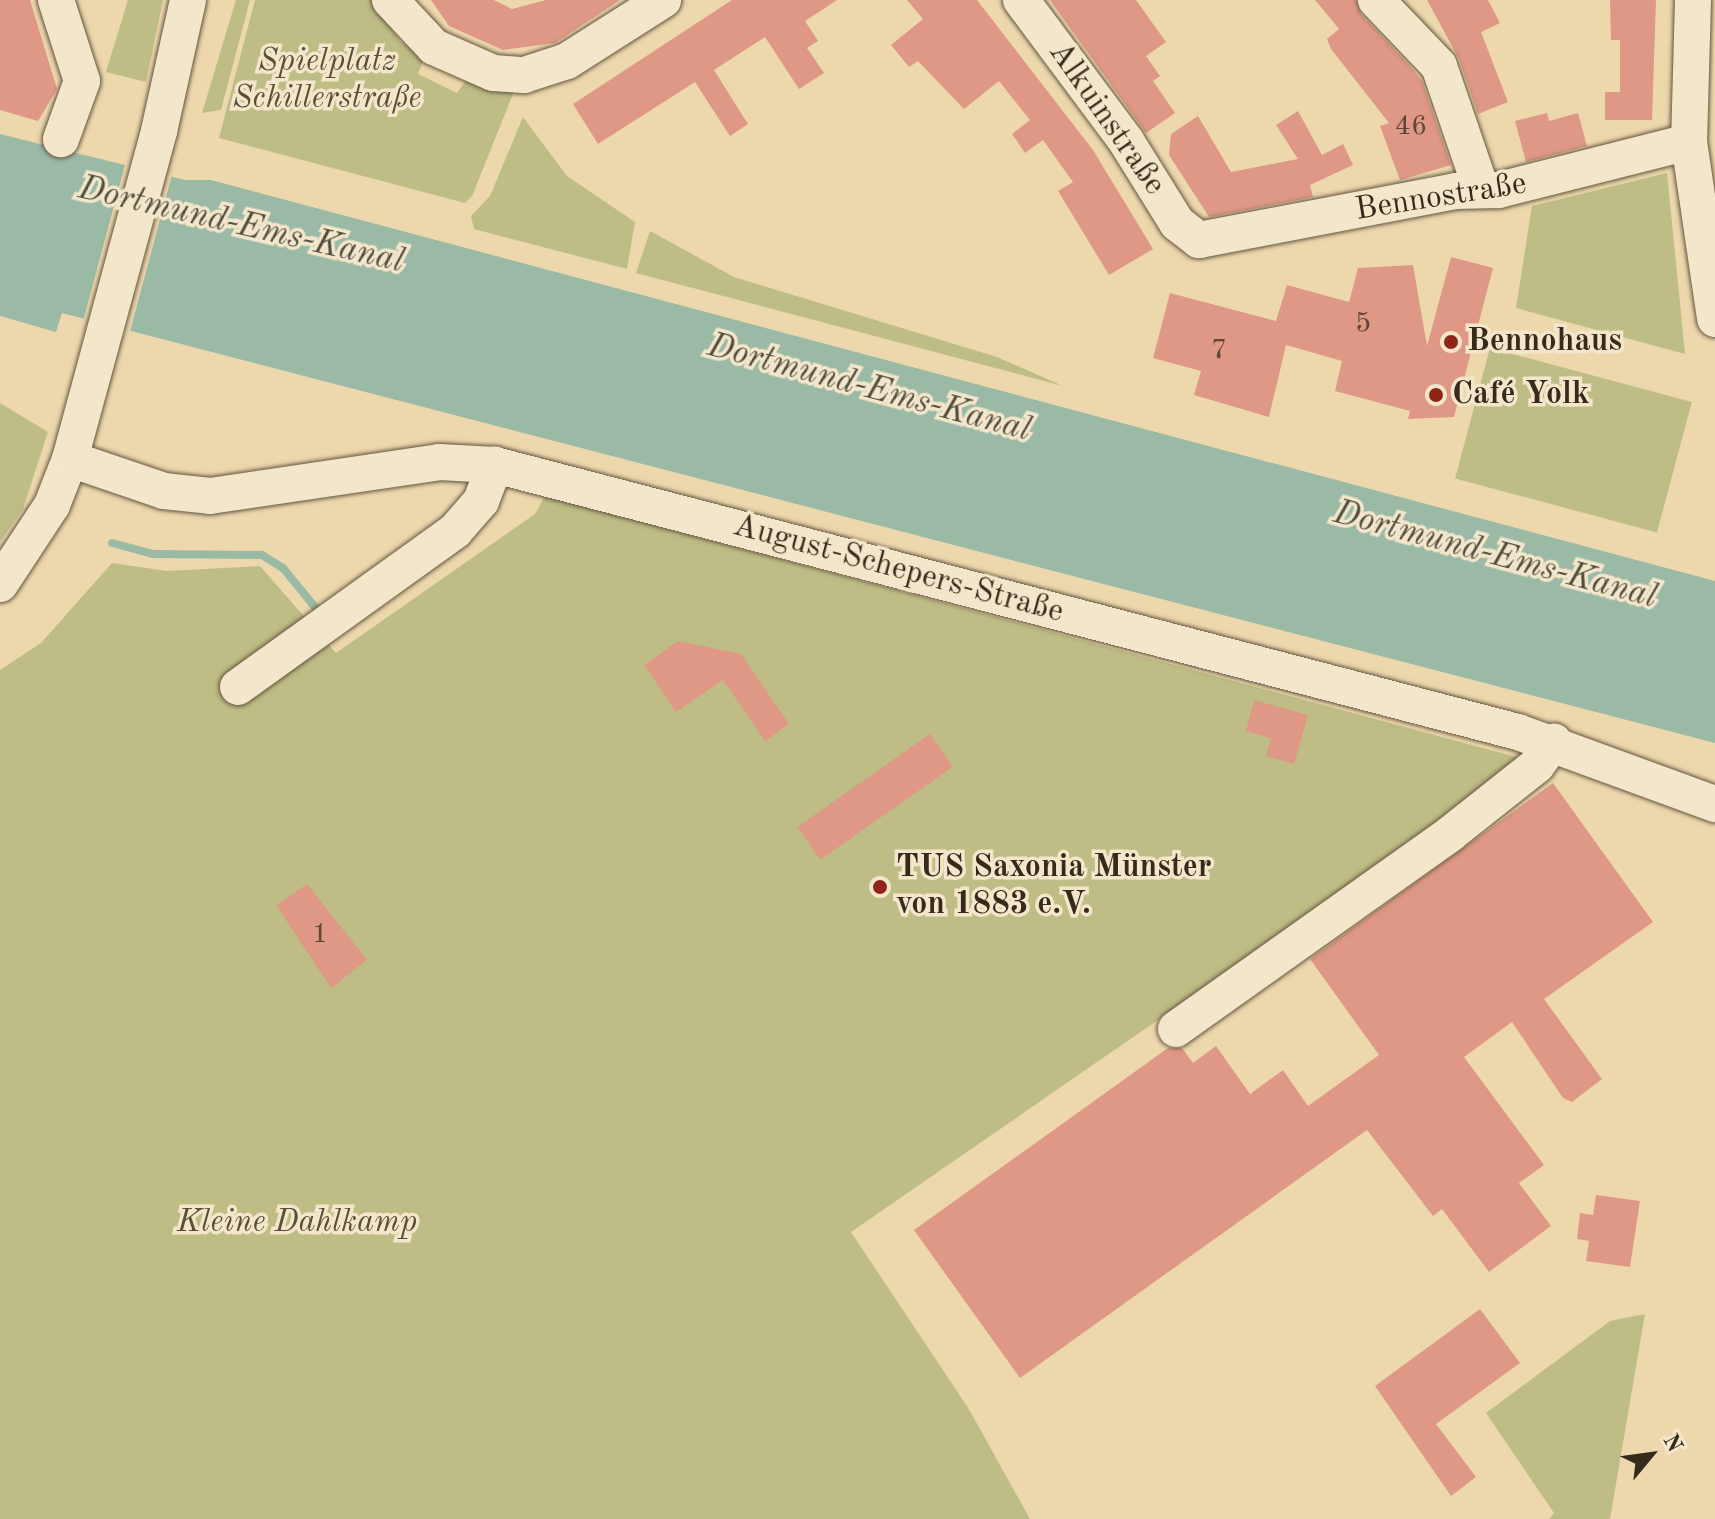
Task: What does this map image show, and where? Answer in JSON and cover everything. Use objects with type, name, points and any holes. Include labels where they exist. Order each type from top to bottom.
[{"type":"street","points":[[56,0],[82,81],[61,139]]},
{"type":"street","points":[[0,584],[52,505],[70,459],[159,131],[188,0]]},
{"type":"street","points":[[390,0],[434,47],[493,73],[524,75],[567,61],[663,0]]},
{"type":"street","name":"Alkuinstraße","points":[[1021,0],[1191,237]]},
{"type":"street","points":[[1376,0],[1439,66],[1481,189]]},
{"type":"street","points":[[1693,0],[1689,142],[1715,319]]},
{"type":"street","name":"Bennostraße","points":[[1191,237],[1225,238],[1481,189],[1536,182],[1689,142]]},
{"type":"street","name":"August-Schepers-Straße","points":[[70,459],[164,491],[210,496],[439,462],[495,465],[1554,742],[1715,804]]},
{"type":"street","points":[[238,687],[455,531],[481,501],[495,465]]},
{"type":"street","points":[[1176,1029],[1450,834],[1537,765],[1554,742]]},
{"type":"green space","points":[[128,0],[163,0],[146,82],[106,72]]},
{"type":"green space","points":[[236,0],[250,0],[221,110],[202,113]]},
{"type":"green space","name":"Spielplatz Schillerstraße","points":[[255,0],[371,0],[400,41],[424,59],[418,74],[457,93],[466,80],[515,89],[472,196],[465,203],[219,138]]},
{"type":"green space","points":[[523,117],[567,176],[635,222],[627,269],[474,229],[471,216],[490,196]]},
{"type":"green space","points":[[1667,173],[1685,354],[1516,308],[1532,206]]},
{"type":"green space","points":[[650,231],[734,277],[997,357],[1063,386],[636,273]]},
{"type":"green space","points":[[1490,348],[1692,402],[1657,532],[1455,478]]},
{"type":"green space","points":[[0,403],[48,432],[23,509],[0,542]]},
{"type":"green space","name":"Kleine Dahlkamp","points":[[545,496],[1520,758],[1514,774],[851,1232],[970,1411],[1030,1519],[0,1519],[0,670],[41,643],[112,563],[167,571],[260,566],[336,653],[535,514]]},
{"type":"green space","points":[[1645,1314],[1610,1519],[1549,1519],[1554,1513],[1486,1413],[1610,1321]]},
{"type":"water","name":"Dortmund-Ems-Kanal","points":[[0,134],[185,180],[211,180],[1715,581],[1715,743],[62,313],[56,332],[0,316]]},
{"type":"pier","points":[[126,161],[172,173],[129,334],[83,321]]},
{"type":"building","points":[[0,0],[30,0],[57,89],[38,121],[0,110]]},
{"type":"building","points":[[431,0],[494,0],[512,9],[546,0],[620,0],[555,43],[503,50],[449,26]]},
{"type":"building","points":[[732,0],[837,0],[805,21],[818,41],[807,48],[824,73],[799,89],[765,37],[714,70],[748,124],[730,136],[695,82],[598,144],[573,104]]},
{"type":"building","points":[[907,0],[977,0],[1093,150],[1153,249],[1109,275],[1058,191],[1073,182],[1043,140],[1025,153],[1012,134],[1030,120],[999,81],[964,109],[918,61],[909,67],[891,45],[923,19]]},
{"type":"building","points":[[1050,0],[1136,0],[1166,42],[1146,56],[1160,76],[1153,81],[1175,113],[1146,133]]},
{"type":"building","points":[[1315,0],[1356,0],[1361,14],[1422,81],[1451,165],[1400,180],[1380,126],[1389,123],[1331,49],[1327,39],[1339,29]]},
{"type":"building","points":[[1427,0],[1488,0],[1500,23],[1481,32],[1508,102],[1478,114],[1459,59]]},
{"type":"building","points":[[1610,0],[1656,0],[1652,120],[1605,120],[1605,92],[1620,92],[1620,40],[1611,40]]},
{"type":"building","points":[[1298,111],[1322,155],[1343,144],[1353,165],[1310,185],[1313,197],[1209,217],[1169,155],[1171,134],[1198,116],[1231,172],[1298,159],[1276,125]]},
{"type":"building","points":[[1547,113],[1549,121],[1578,113],[1587,146],[1526,162],[1515,121]]},
{"type":"building","points":[[1451,257],[1493,268],[1454,417],[1408,419],[1410,411],[1335,391],[1342,361],[1286,345],[1269,417],[1194,395],[1201,371],[1153,358],[1170,293],[1276,321],[1287,285],[1349,302],[1358,268],[1413,265],[1427,346]]},
{"type":"building","points":[[678,641],[741,654],[789,724],[765,741],[723,680],[676,712],[644,665]]},
{"type":"building","points":[[1254,700],[1308,715],[1294,764],[1266,756],[1271,738],[1246,731]]},
{"type":"building","points":[[930,734],[953,767],[820,860],[797,827]]},
{"type":"building","points":[[1553,783],[1653,922],[1544,999],[1602,1079],[1572,1102],[1563,1098],[1512,1022],[1464,1057],[1544,1165],[1519,1183],[1551,1226],[1489,1272],[1442,1209],[1433,1216],[1367,1130],[1020,1378],[914,1230],[1168,1048],[1182,1048],[1193,1063],[1216,1046],[1250,1094],[1283,1070],[1308,1106],[1379,1055],[1310,959]]},
{"type":"building","points":[[307,884],[367,960],[331,988],[276,905]]},
{"type":"building","points":[[1596,1195],[1640,1201],[1630,1267],[1586,1261],[1589,1241],[1577,1239],[1580,1213],[1593,1215]]},
{"type":"building","points":[[1480,1309],[1520,1363],[1436,1424],[1476,1477],[1451,1496],[1375,1386]]},
{"type":"waterway","points":[[112,543],[153,554],[262,555],[283,568],[323,617]]},
{"type":"place","name":"Bennohaus","points":[[1451,342]]},
{"type":"place","name":"Café Yolk","points":[[1436,395]]},
{"type":"place","name":"TUS Saxonia Münster von 1883 e.V.","points":[[880,887]]}]
